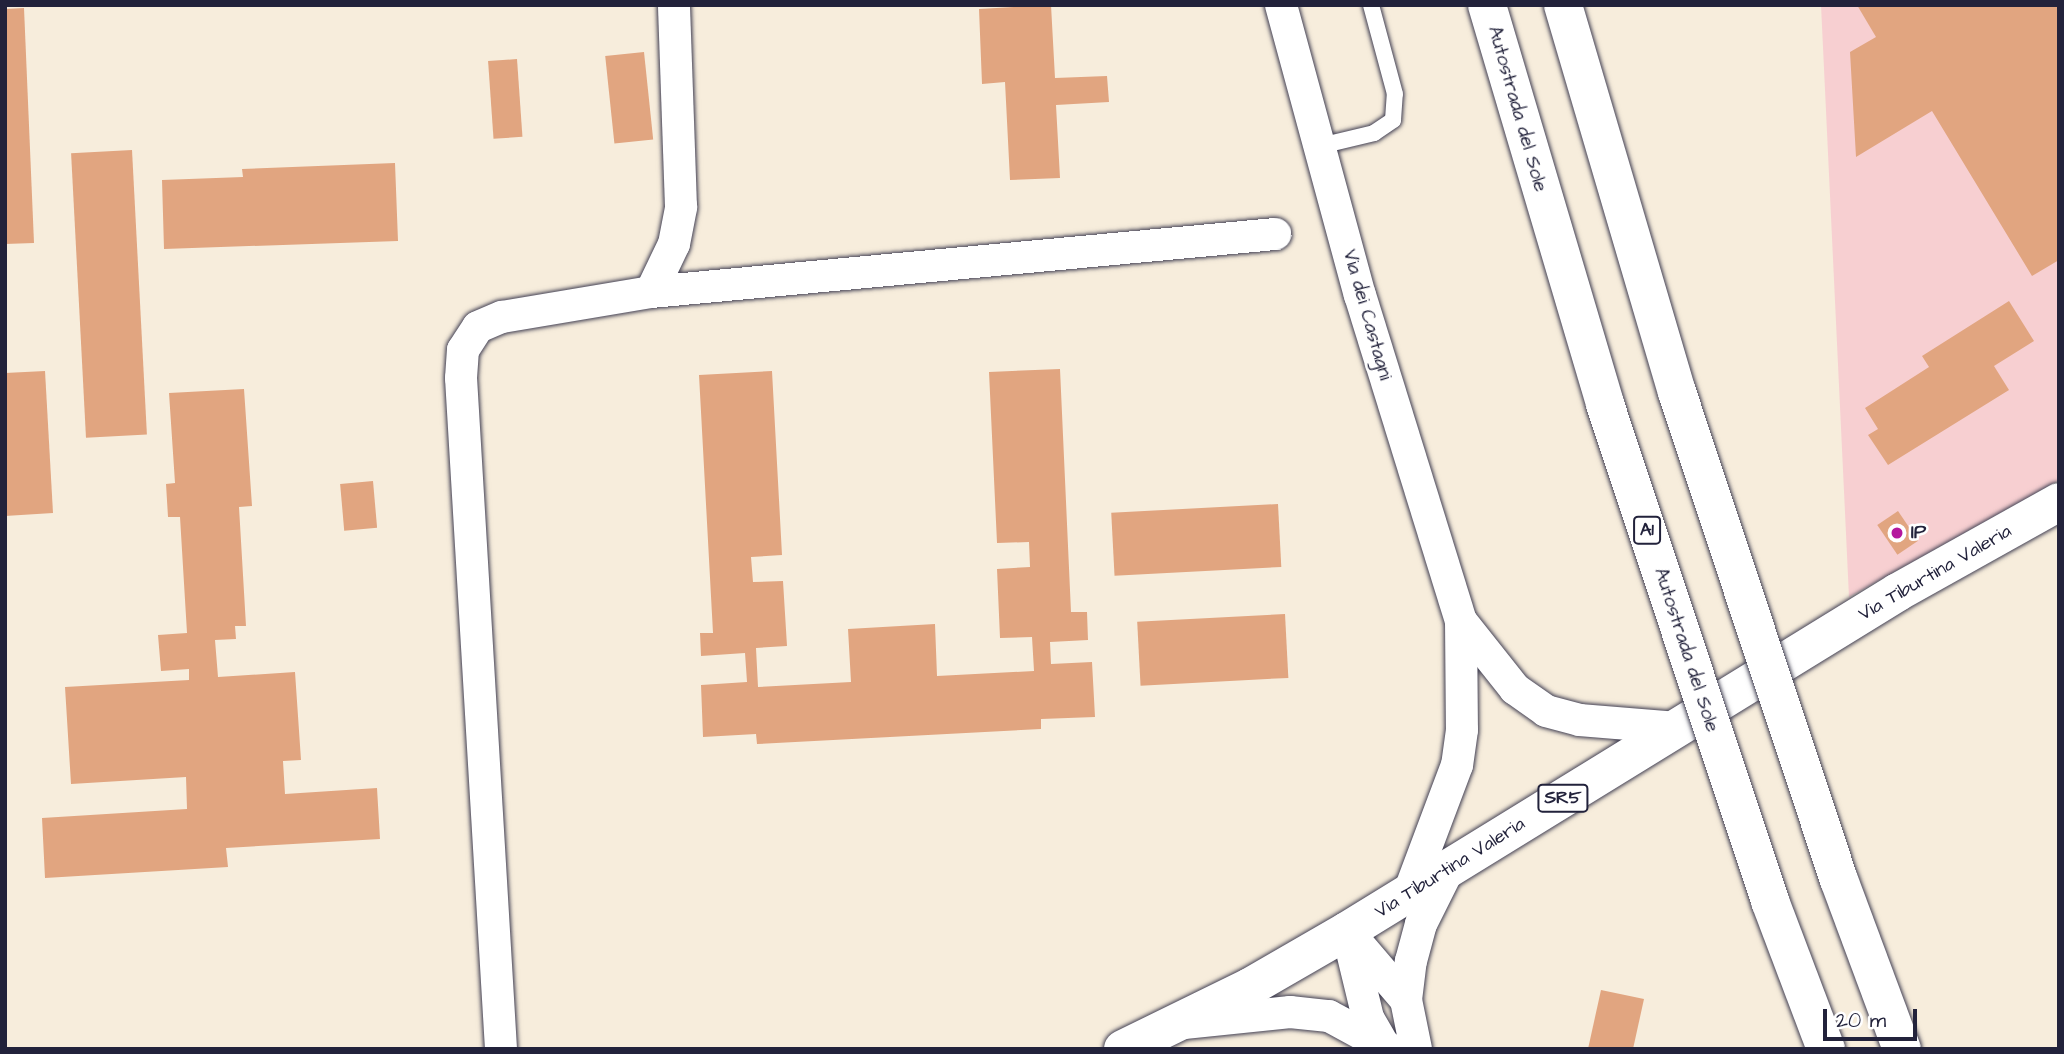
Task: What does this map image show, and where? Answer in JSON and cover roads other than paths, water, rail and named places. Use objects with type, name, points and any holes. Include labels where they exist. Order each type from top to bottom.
[{"type":"main road","name":"Autostrada del Sole","points":[[1487,5],[1605,404],[1770,901],[1826,1049]]},
{"type":"main road","points":[[1563,5],[1677,392],[1839,880],[1902,1049]]},
{"type":"main road","name":"Via Tiburtina Valeria","points":[[1124,1049],[1176,1024],[1348,931],[1898,592],[2059,502]]},
{"type":"street","points":[[651,292],[674,244],[681,207],[674,5]]},
{"type":"street","name":"Via dei Castagni","points":[[1281,5],[1360,295],[1461,621]]},
{"type":"street","points":[[501,1049],[463,349],[478,327],[502,317],[651,292],[1275,234]]},
{"type":"street","points":[[1461,621],[1515,689],[1546,711],[1580,720],[1677,728]]},
{"type":"street","points":[[1409,893],[1457,765],[1462,730],[1461,621]]},
{"type":"street","points":[[1416,1049],[1406,1000],[1421,924],[1449,868]]},
{"type":"street","points":[[1348,931],[1406,1000]]},
{"type":"street","points":[[1348,931],[1368,1018],[1386,1045]]},
{"type":"street","points":[[1176,1024],[1290,1012],[1329,1016],[1386,1045]]},
{"type":"lane","points":[[1320,146],[1374,132],[1394,120],[1395,93],[1371,5]]},
{"type":"place","name":"IP","points":[[1897,533]]}]
